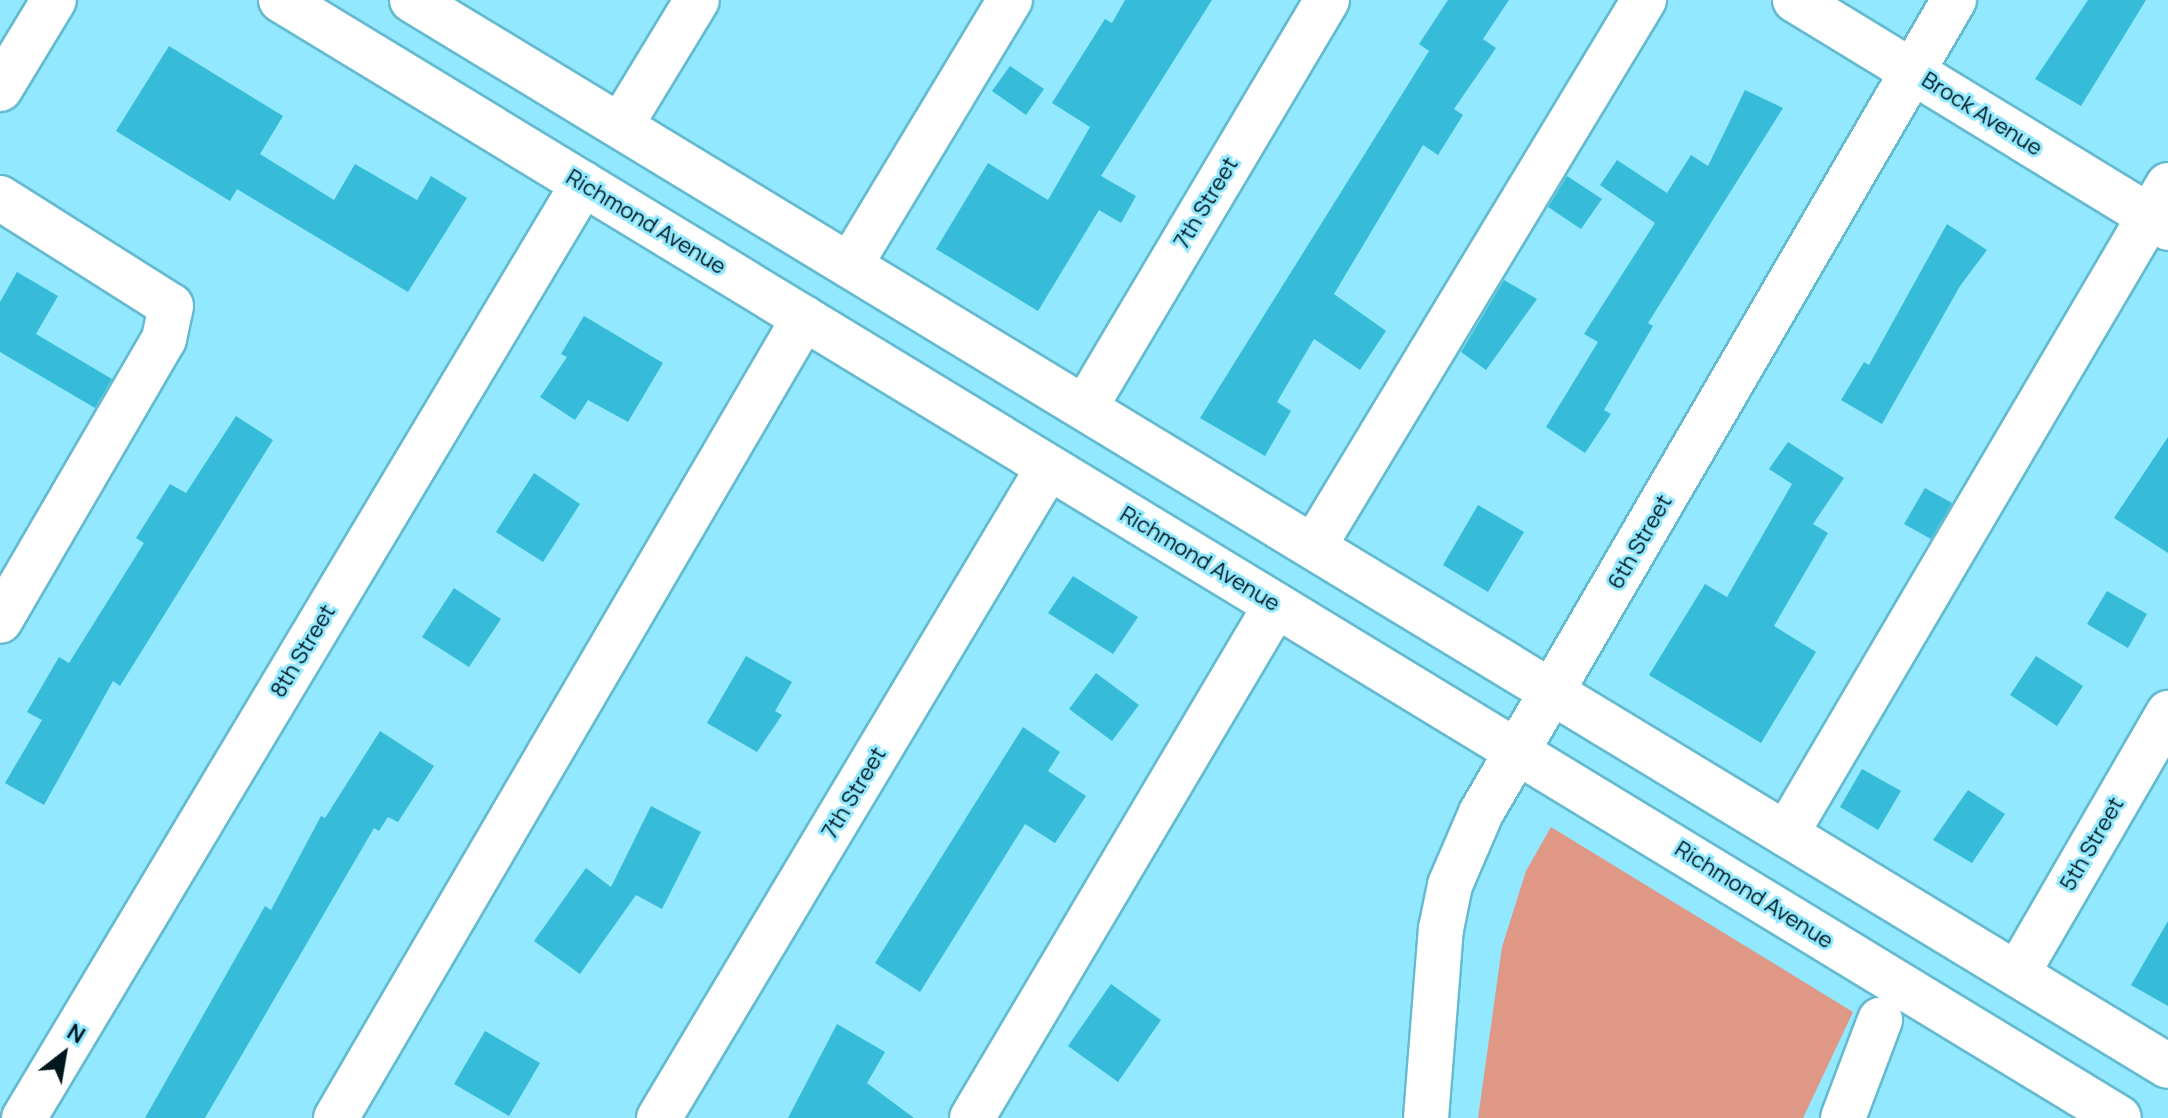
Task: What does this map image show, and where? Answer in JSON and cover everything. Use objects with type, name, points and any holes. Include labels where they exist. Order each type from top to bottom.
[{"type":"street","points":[[0,89],[54,0]]},
{"type":"street","name":"Richmond Avenue","points":[[281,0],[2119,1118]]},
{"type":"street","points":[[412,0],[1086,406],[2168,1066]]},
{"type":"street","points":[[621,125],[697,0]]},
{"type":"street","points":[[850,265],[1010,0]]},
{"type":"street","name":"7th Street","points":[[1086,406],[1327,0]]},
{"type":"street","points":[[1314,546],[1644,0]]},
{"type":"street","name":"Brock Avenue","points":[[1795,0],[1911,71],[2162,210]]},
{"type":"street","name":"6th Street","points":[[1426,1118],[1450,885],[1518,750],[1954,0]]},
{"type":"street","name":"8th Street","points":[[24,1118],[583,184]]},
{"type":"street","points":[[0,198],[171,306],[164,339],[0,621]]},
{"type":"street","points":[[1786,834],[2162,210]]},
{"type":"street","points":[[336,1118],[804,318]]},
{"type":"street","name":"7th Street","points":[[659,1118],[1048,468]]},
{"type":"street","points":[[972,1118],[1276,605]]},
{"type":"street","name":"5th Street","points":[[2017,974],[2168,713]]},
{"type":"street","points":[[1843,1118],[1880,1020]]},
{"type":"shaded area","points":[[1551,827],[1853,1012],[1803,1118],[1478,1118],[1502,947],[1526,871]]},
{"type":"building","points":[[1125,0],[1212,0],[1101,176],[1136,196],[1121,223],[1099,210],[1038,311],[936,249],[988,163],[1048,200],[1090,127],[1052,103],[1105,19],[1112,23]]},
{"type":"building","points":[[1448,0],[1509,0],[1483,39],[1496,48],[1454,109],[1463,115],[1438,155],[1423,145],[1334,294],[1386,331],[1360,370],[1314,339],[1277,402],[1291,411],[1265,456],[1200,418],[1429,51],[1419,44]]},
{"type":"building","points":[[2088,0],[2146,0],[2081,106],[2035,79]]},
{"type":"building","points":[[169,46],[283,116],[260,154],[334,200],[355,164],[417,200],[431,176],[467,198],[408,292],[237,189],[230,201],[116,131]]},
{"type":"building","points":[[1010,66],[1044,89],[1026,115],[992,91]]},
{"type":"building","points":[[1745,90],[1783,108],[1648,323],[1653,326],[1604,410],[1611,414],[1585,453],[1546,427],[1598,342],[1584,334],[1655,223],[1600,185],[1617,160],[1667,193],[1691,155],[1708,166]]},
{"type":"building","points":[[1567,176],[1602,199],[1581,229],[1548,207]]},
{"type":"building","points":[[1947,224],[1987,250],[1960,286],[1882,424],[1841,400],[1864,362],[1869,365]]},
{"type":"building","points":[[17,272],[58,296],[36,334],[112,379],[95,408],[0,352],[0,302]]},
{"type":"building","points":[[1504,280],[1537,299],[1486,370],[1461,352]]},
{"type":"building","points":[[584,316],[663,363],[628,422],[588,400],[575,420],[540,397],[567,357],[561,354]]},
{"type":"building","points":[[236,416],[273,440],[120,686],[113,681],[44,805],[5,783],[42,720],[27,712],[59,657],[69,663],[144,543],[136,538],[170,484],[186,493]]},
{"type":"building","points":[[2168,437],[2168,553],[2114,518]]},
{"type":"building","points":[[1788,442],[1844,478],[1813,524],[1828,533],[1774,626],[1816,652],[1761,743],[1649,675],[1705,584],[1727,597],[1792,484],[1769,469]]},
{"type":"building","points":[[534,473],[580,504],[543,562],[496,532]]},
{"type":"building","points":[[1925,488],[1952,503],[1931,539],[1904,524]]},
{"type":"building","points":[[1478,505],[1524,532],[1488,592],[1443,565]]},
{"type":"building","points":[[1073,576],[1138,617],[1113,654],[1048,613]]},
{"type":"building","points":[[454,588],[501,619],[469,667],[422,637]]},
{"type":"building","points":[[2107,591],[2147,614],[2128,648],[2087,624]]},
{"type":"building","points":[[746,656],[792,682],[775,711],[782,715],[757,752],[707,723]]},
{"type":"building","points":[[2036,656],[2083,686],[2057,726],[2010,695]]},
{"type":"building","points":[[1096,673],[1139,705],[1112,741],[1069,709]]},
{"type":"building","points":[[1023,727],[1060,752],[1048,771],[1086,796],[1055,843],[1025,824],[920,992],[875,963]]},
{"type":"building","points":[[380,731],[434,766],[398,822],[388,817],[379,831],[374,828],[205,1118],[145,1118],[265,906],[271,910],[321,816],[325,818]]},
{"type":"building","points":[[1862,769],[1901,791],[1878,830],[1840,807]]},
{"type":"building","points":[[1968,790],[2005,814],[1972,863],[1933,840]]},
{"type":"building","points":[[651,806],[701,832],[662,909],[636,895],[580,974],[534,941],[586,868],[611,887]]},
{"type":"building","points":[[2168,921],[2168,1006],[2131,985]]},
{"type":"building","points":[[1111,984],[1161,1020],[1118,1082],[1068,1046]]},
{"type":"building","points":[[837,1024],[885,1052],[867,1083],[914,1118],[788,1118]]},
{"type":"building","points":[[485,1031],[540,1063],[509,1116],[454,1084]]}]
